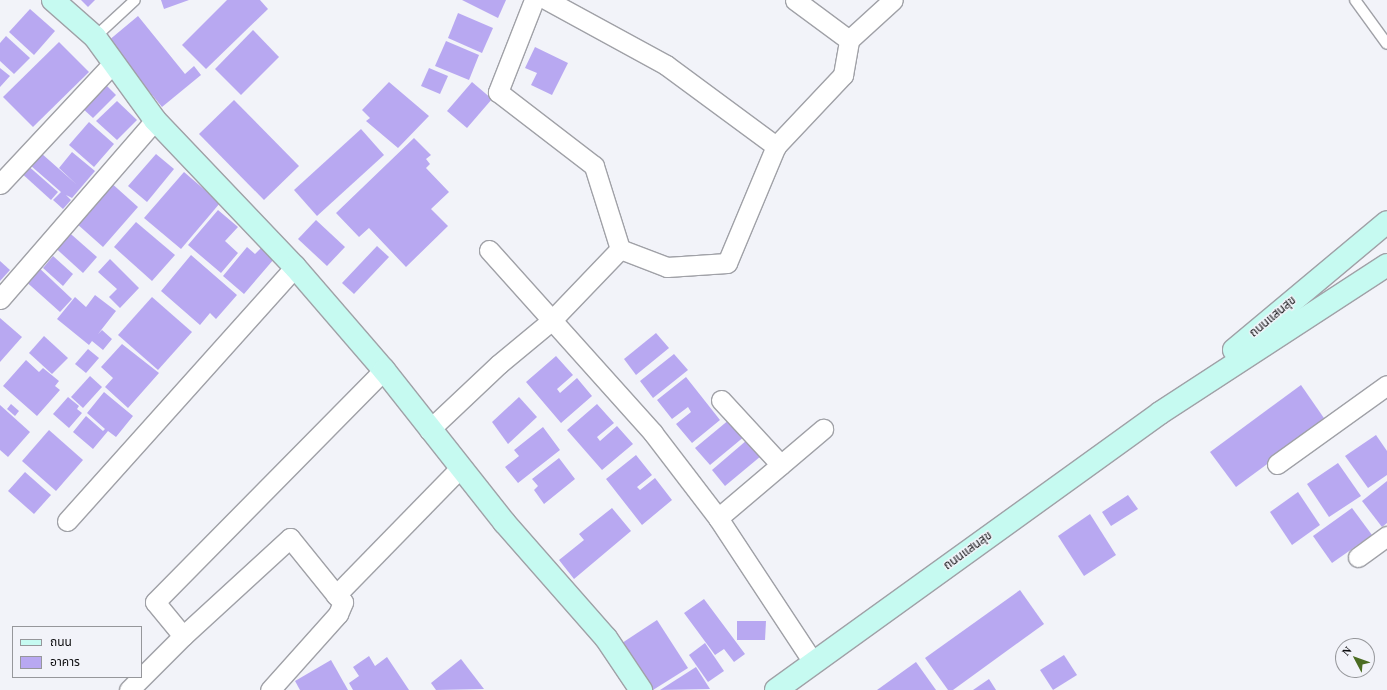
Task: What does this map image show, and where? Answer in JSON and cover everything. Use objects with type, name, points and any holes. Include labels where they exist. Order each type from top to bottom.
[{"type":"main road","points":[[53,0],[95,38],[155,120],[295,267],[384,370],[429,430],[460,468],[606,638],[641,690]]},
{"type":"main road","name":"ถนนแสนสุข","points":[[1160,413],[1387,222]]},
{"type":"main road","name":"ถนนแสนสุข","points":[[776,690],[1160,413],[1387,265]]},
{"type":"street","points":[[534,0],[498,92],[594,166],[620,249]]},
{"type":"street","points":[[548,0],[666,65],[776,146]]},
{"type":"street","points":[[795,0],[849,40]]},
{"type":"street","points":[[620,249],[667,268],[727,263],[776,146],[843,75],[849,40],[893,0]]},
{"type":"street","points":[[0,184],[114,62]]},
{"type":"street","points":[[0,299],[155,120]]},
{"type":"street","points":[[429,430],[499,364],[551,321],[620,249]]},
{"type":"street","points":[[489,250],[551,321],[653,433],[718,518],[813,662]]},
{"type":"street","points":[[67,521],[295,267]]},
{"type":"street","points":[[183,636],[155,602],[384,370]]},
{"type":"street","points":[[1277,464],[1387,385]]},
{"type":"street","points":[[721,400],[781,465]]},
{"type":"street","points":[[718,518],[823,429]]},
{"type":"street","points":[[336,595],[460,468]]},
{"type":"street","points":[[1358,557],[1387,536]]},
{"type":"street","points":[[142,677],[183,636],[290,538],[343,602],[338,614],[270,690]]},
{"type":"street","points":[[129,690],[141,678]]},
{"type":"lane","points":[[95,38],[135,0]]},
{"type":"lane","points":[[1355,0],[1387,44]]},
{"type":"building","points":[[81,0],[95,0],[88,7]]},
{"type":"building","points":[[161,0],[189,0],[164,9]]},
{"type":"building","points":[[227,0],[260,0],[268,9],[206,69],[182,45]]},
{"type":"building","points":[[462,0],[506,0],[498,18]]},
{"type":"building","points":[[30,9],[55,31],[34,55],[9,32]]},
{"type":"building","points":[[458,13],[493,28],[482,53],[448,38]]},
{"type":"building","points":[[138,16],[185,74],[194,66],[201,75],[162,107],[108,41]]},
{"type":"building","points":[[253,30],[279,57],[241,95],[215,69]]},
{"type":"building","points":[[6,36],[30,58],[14,74],[0,61],[0,43]]},
{"type":"building","points":[[446,41],[479,55],[469,80],[435,66]]},
{"type":"building","points":[[59,42],[89,72],[33,127],[3,97]]},
{"type":"building","points":[[535,47],[568,63],[552,95],[531,85],[537,73],[525,68]]},
{"type":"building","points":[[0,68],[10,76],[0,87]]},
{"type":"building","points":[[429,68],[448,76],[440,94],[421,86]]},
{"type":"building","points":[[389,82],[429,116],[398,148],[366,121],[370,118],[362,110]]},
{"type":"building","points":[[472,82],[492,99],[467,128],[447,111]]},
{"type":"building","points":[[105,84],[116,95],[93,118],[81,107]]},
{"type":"building","points":[[234,100],[299,166],[264,200],[199,134]]},
{"type":"building","points":[[117,101],[137,120],[117,140],[96,121]]},
{"type":"building","points":[[89,122],[114,144],[94,167],[69,145]]},
{"type":"building","points":[[361,129],[384,155],[317,216],[294,190]]},
{"type":"building","points":[[414,138],[431,155],[426,159],[430,164],[426,168],[449,192],[431,209],[448,226],[406,267],[369,228],[359,237],[336,213]]},
{"type":"building","points":[[72,152],[95,171],[72,198],[66,195],[71,200],[63,209],[53,200],[61,192],[30,165],[41,153],[76,184],[59,168]]},
{"type":"building","points":[[156,154],[174,169],[147,202],[128,186]]},
{"type":"building","points":[[26,164],[58,192],[51,200],[19,171]]},
{"type":"building","points":[[184,172],[220,203],[181,249],[144,218]]},
{"type":"building","points":[[109,181],[138,207],[103,247],[76,223]]},
{"type":"building","points":[[218,210],[238,227],[225,241],[238,253],[221,273],[188,245]]},
{"type":"building","points":[[316,220],[345,247],[327,266],[298,239]]},
{"type":"building","points":[[136,222],[175,255],[152,281],[114,247]]},
{"type":"building","points":[[64,228],[97,257],[83,273],[50,243]]},
{"type":"building","points":[[377,246],[389,257],[354,294],[342,283]]},
{"type":"building","points":[[247,247],[255,254],[261,248],[274,259],[244,294],[223,276]]},
{"type":"building","points":[[191,255],[237,295],[216,319],[210,313],[200,325],[161,291]]},
{"type":"building","points":[[53,256],[73,274],[63,286],[43,268]]},
{"type":"building","points":[[110,259],[139,288],[120,308],[109,297],[117,289],[98,272]]},
{"type":"building","points":[[0,261],[10,270],[0,281]]},
{"type":"building","points":[[35,264],[72,299],[60,312],[22,278]]},
{"type":"building","points":[[95,295],[116,311],[98,334],[102,330],[112,339],[103,350],[92,341],[89,345],[57,319],[75,297],[86,307]]},
{"type":"building","points":[[152,297],[192,332],[158,370],[118,335]]},
{"type":"building","points":[[0,318],[22,337],[0,362]]},
{"type":"building","points":[[656,333],[669,348],[636,375],[624,359]]},
{"type":"building","points":[[44,336],[68,358],[52,374],[29,353]]},
{"type":"building","points":[[122,344],[159,373],[128,408],[105,387],[113,378],[101,367]]},
{"type":"building","points":[[88,349],[99,358],[86,373],[75,364]]},
{"type":"building","points":[[674,354],[688,370],[653,398],[640,381]]},
{"type":"building","points":[[556,356],[573,375],[557,389],[560,393],[577,378],[592,396],[561,423],[526,382]]},
{"type":"building","points":[[26,360],[39,372],[43,368],[59,381],[55,386],[60,390],[37,416],[3,386]]},
{"type":"building","points":[[90,376],[102,387],[83,408],[71,397]]},
{"type":"building","points":[[686,377],[720,420],[692,443],[676,424],[691,412],[688,407],[672,419],[657,400]]},
{"type":"building","points":[[1301,385],[1326,421],[1236,487],[1210,452]]},
{"type":"building","points":[[104,392],[133,416],[116,437],[108,431],[93,449],[73,432],[86,416],[103,431],[105,429],[87,413]]},
{"type":"building","points":[[68,397],[79,406],[77,409],[82,413],[69,428],[53,414]]},
{"type":"building","points":[[519,397],[537,417],[508,444],[492,422]]},
{"type":"building","points":[[11,404],[19,411],[15,416],[7,409]]},
{"type":"building","points":[[597,404],[614,423],[597,437],[600,441],[617,426],[633,444],[602,470],[567,430]]},
{"type":"building","points":[[0,405],[30,432],[8,457],[0,450]]},
{"type":"building","points":[[730,419],[745,436],[710,465],[695,448]]},
{"type":"building","points":[[543,427],[560,450],[518,483],[505,467],[519,456],[514,450]]},
{"type":"building","points":[[49,430],[83,460],[56,491],[22,461]]},
{"type":"building","points":[[1376,435],[1387,451],[1387,475],[1368,488],[1345,456]]},
{"type":"building","points":[[747,440],[761,456],[725,486],[712,470]]},
{"type":"building","points":[[636,455],[652,475],[637,487],[640,490],[655,478],[672,500],[642,525],[606,479]]},
{"type":"building","points":[[559,458],[575,479],[544,504],[534,490],[538,486],[532,479]]},
{"type":"building","points":[[1338,463],[1361,496],[1329,517],[1307,484]]},
{"type":"building","points":[[25,472],[51,495],[34,514],[8,491]]},
{"type":"building","points":[[1387,481],[1387,523],[1382,527],[1362,501]]},
{"type":"building","points":[[1298,492],[1320,525],[1292,545],[1270,512]]},
{"type":"building","points":[[1128,495],[1138,509],[1111,526],[1102,512]]},
{"type":"building","points":[[612,508],[631,531],[574,579],[559,560],[584,540],[579,534]]},
{"type":"building","points":[[1352,508],[1372,535],[1332,563],[1313,536]]},
{"type":"building","points":[[1090,514],[1116,555],[1084,576],[1058,536]]},
{"type":"building","points":[[1020,590],[1044,624],[953,690],[948,690],[925,658]]},
{"type":"building","points":[[704,599],[745,654],[734,662],[724,649],[715,655],[684,613]]},
{"type":"building","points":[[657,620],[688,668],[653,690],[622,643]]},
{"type":"building","points":[[737,621],[766,621],[765,640],[737,640]]},
{"type":"building","points":[[705,643],[724,671],[708,682],[689,655]]},
{"type":"building","points":[[1064,655],[1077,675],[1053,690],[1040,670]]},
{"type":"building","points":[[369,656],[375,666],[387,657],[409,690],[353,690],[349,683],[359,676],[353,667]]},
{"type":"building","points":[[461,659],[484,689],[436,690],[431,683]]},
{"type":"building","points":[[331,660],[348,690],[300,690],[295,681]]},
{"type":"building","points":[[916,662],[936,690],[877,690]]},
{"type":"building","points":[[696,667],[710,689],[660,690]]},
{"type":"building","points":[[989,679],[996,690],[973,690]]}]
